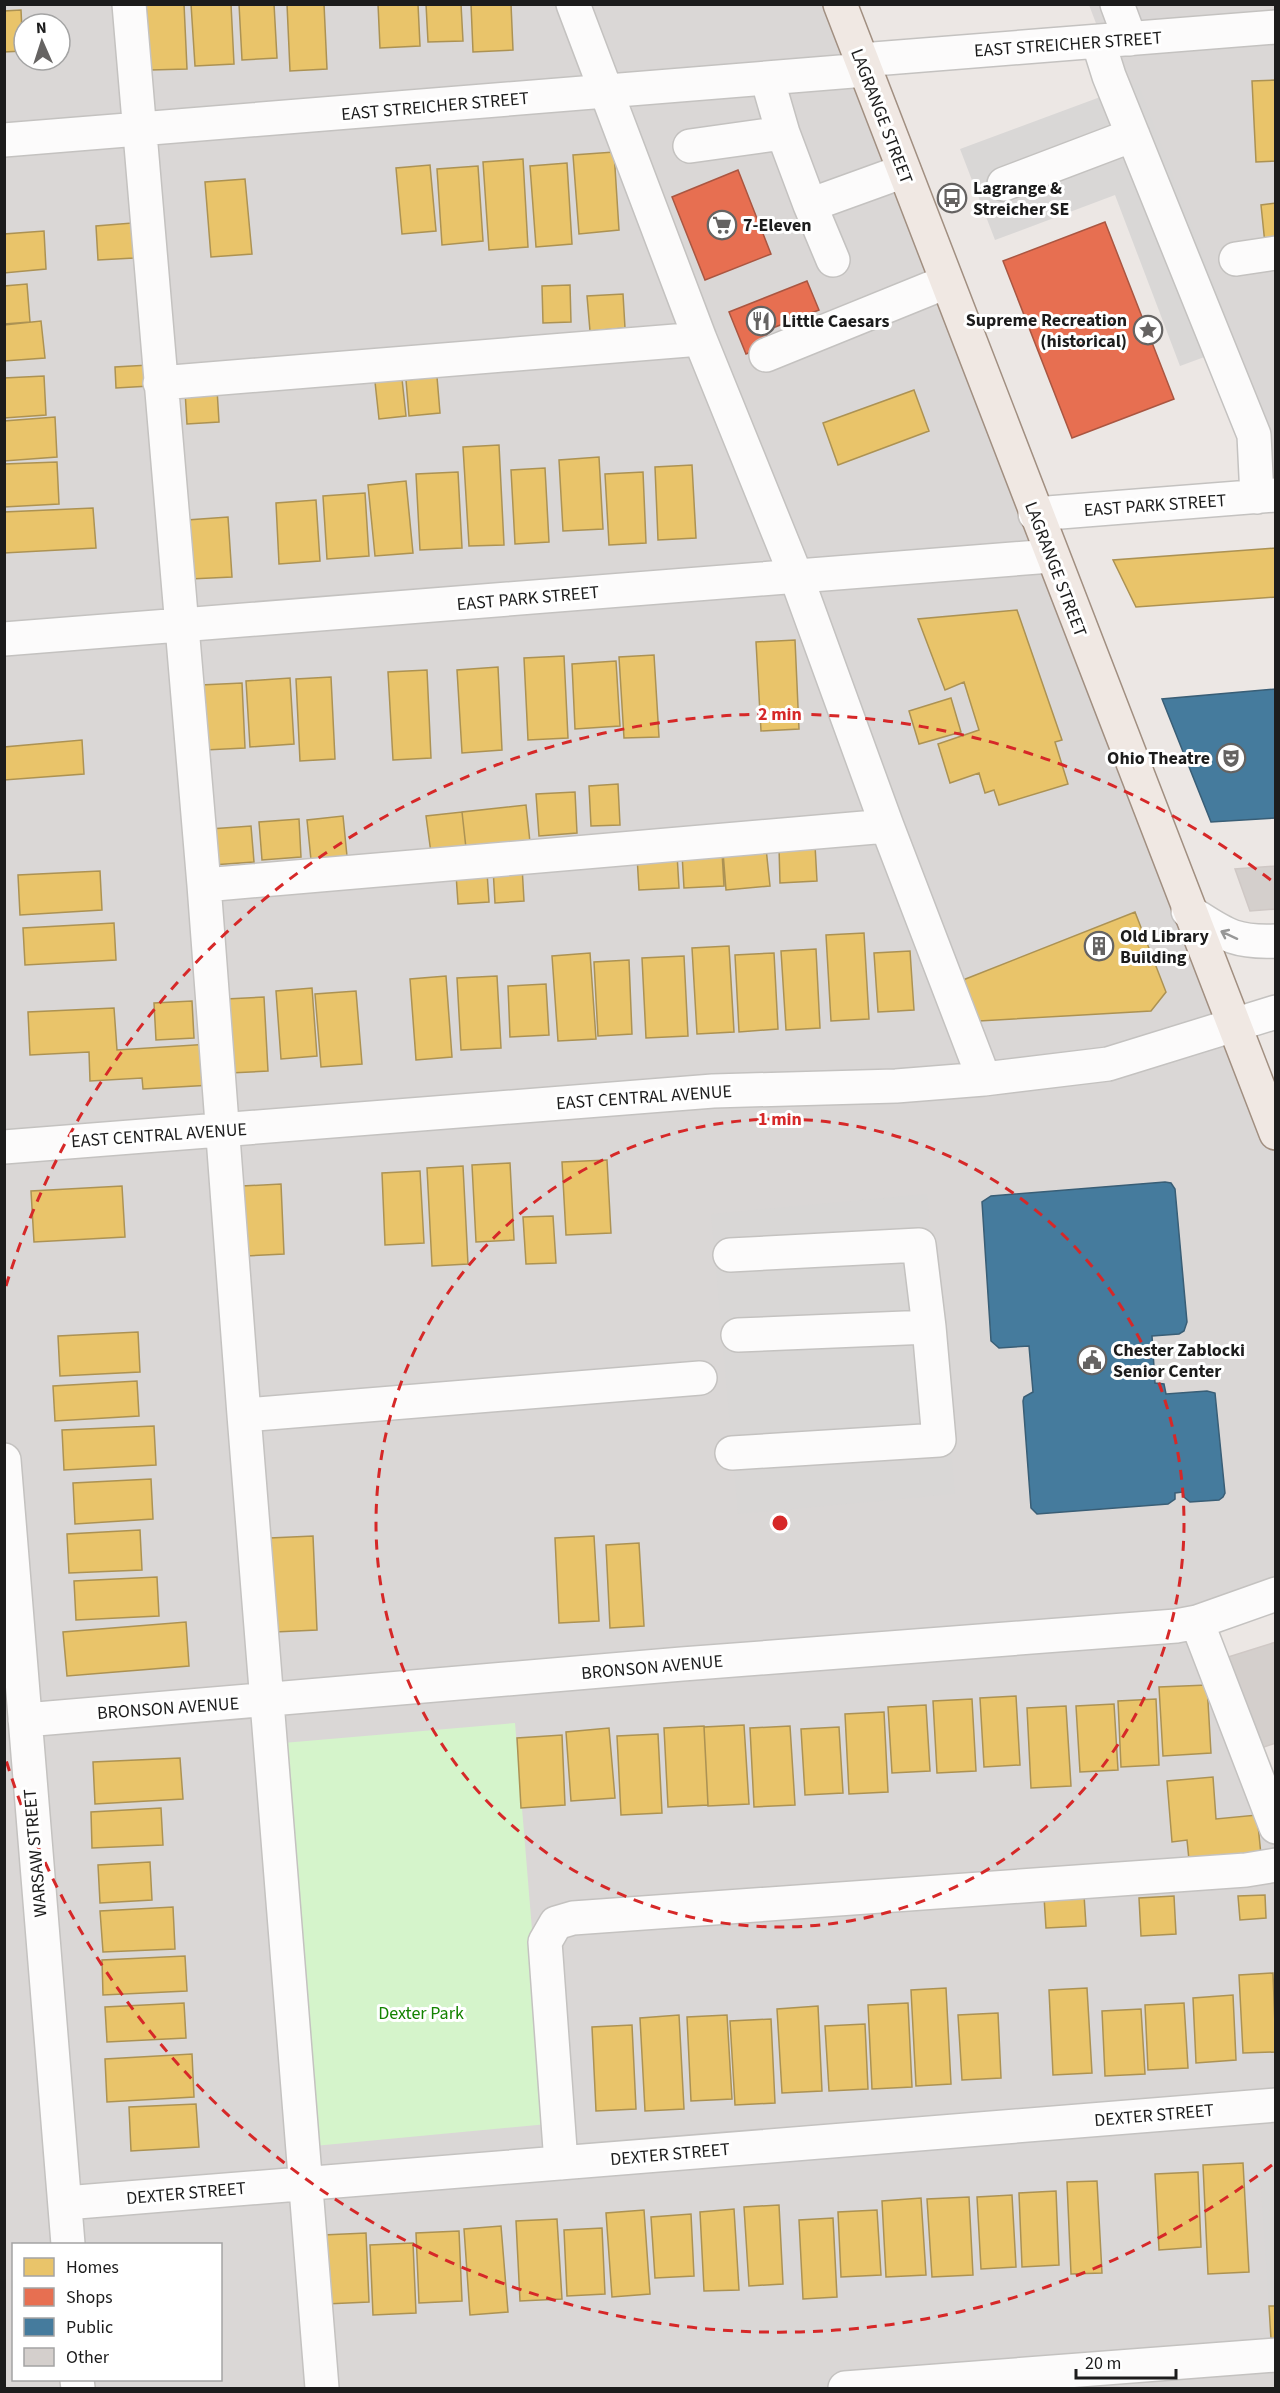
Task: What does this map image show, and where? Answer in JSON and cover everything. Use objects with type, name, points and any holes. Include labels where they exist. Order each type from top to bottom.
[{"type":"main road","name":"LAGRANGE STREET","points":[[840,4],[1275,1133]]},
{"type":"street","points":[[129,4],[204,885],[322,2388]]},
{"type":"street","points":[[573,4],[700,339],[796,576],[887,826],[984,1080]]},
{"type":"street","points":[[1117,4],[1130,39]]},
{"type":"street","name":"EAST STREICHER STREET","points":[[4,140],[767,78],[863,65],[1098,41],[1275,27]]},
{"type":"street","points":[[1098,41],[1109,76],[1254,435],[1266,496]]},
{"type":"street","points":[[767,78],[783,134],[833,260]]},
{"type":"street","points":[[690,146],[783,134]]},
{"type":"street","points":[[1004,184],[1133,135]]},
{"type":"street","points":[[810,205],[904,171]]},
{"type":"street","points":[[1236,259],[1275,253]]},
{"type":"street","points":[[766,355],[946,282]]},
{"type":"street","points":[[160,383],[700,339]]},
{"type":"street","name":"EAST PARK STREET","points":[[1035,514],[1266,496]]},
{"type":"street","name":"EAST PARK STREET","points":[[4,639],[1051,556]]},
{"type":"street","points":[[204,885],[887,826]]},
{"type":"street","points":[[1188,911],[1233,938],[1251,942],[1275,941]]},
{"type":"street","name":"EAST CENTRAL AVENUE","points":[[4,1147],[713,1091],[896,1086],[984,1080],[1108,1064],[1275,1012]]},
{"type":"street","points":[[730,1255],[919,1245],[939,1440],[732,1453]]},
{"type":"street","points":[[738,1335],[928,1327]]},
{"type":"street","points":[[244,1415],[700,1378]]},
{"type":"street","name":"WARSAW STREET","points":[[4,1460],[18,1731],[68,2243]]},
{"type":"street","name":"BRONSON AVENUE","points":[[18,1731],[267,1701],[1197,1622],[1275,1594]]},
{"type":"street","points":[[1197,1622],[1275,1827]]},
{"type":"street","points":[[561,2163],[545,1942],[556,1923],[573,1918],[1246,1870],[1275,1865]]},
{"type":"street","name":"DEXTER STREET","points":[[65,2203],[1275,2105]]},
{"type":"street","points":[[845,2388],[1275,2355]]},
{"type":"shaded area","points":[[5,5],[825,5],[1275,1142],[1275,1594],[1197,1622],[1275,1827],[1275,2388],[5,2388]]},
{"type":"shaded area","points":[[1089,5],[1275,5],[1275,494],[1265,466]]},
{"type":"shaded area","points":[[1138,83],[1237,345],[1180,366],[1115,195],[995,240],[960,149]]},
{"type":"shaded area","points":[[927,1194],[955,1494],[738,1514],[711,1214]]},
{"type":"shaded area","points":[[1275,2172],[1275,2306],[1269,2306],[1260,2173]]},
{"type":"green space","name":"Dexter Park","points":[[515,1723],[548,2124],[314,2146],[283,1743]]},
{"type":"building: Homes","points":[[146,4],[184,4],[187,69],[150,70]]},
{"type":"building: Homes","points":[[191,4],[231,4],[234,64],[195,66]]},
{"type":"building: Homes","points":[[239,4],[274,4],[277,58],[242,60]]},
{"type":"building: Homes","points":[[287,4],[324,4],[327,69],[290,71]]},
{"type":"building: Homes","points":[[378,4],[418,4],[420,46],[380,48]]},
{"type":"building: Homes","points":[[426,4],[461,4],[463,41],[428,42]]},
{"type":"building: Homes","points":[[471,4],[511,4],[513,50],[473,52]]},
{"type":"building: Homes","points":[[21,10],[21,12],[12,12],[12,52],[4,52],[4,11]]},
{"type":"building: Homes","points":[[1276,80],[1276,161],[1256,162],[1252,81]]},
{"type":"building: Homes","points":[[614,152],[619,230],[579,234],[573,155]]},
{"type":"building: Homes","points":[[523,159],[528,247],[489,250],[483,162]]},
{"type":"building: Homes","points":[[567,163],[572,244],[536,247],[530,166]]},
{"type":"building: Homes","points":[[430,165],[436,231],[402,234],[396,168]]},
{"type":"building: Homes","points":[[478,166],[483,241],[442,245],[437,169]]},
{"type":"building: Homes","points":[[245,179],[252,254],[211,257],[205,182]]},
{"type":"building: Homes","points":[[1276,203],[1276,243],[1265,244],[1261,205]]},
{"type":"building: Homes","points":[[132,223],[134,258],[98,260],[96,226]]},
{"type":"building: Homes","points":[[44,231],[46,269],[4,273],[4,234]]},
{"type":"building: Homes","points":[[27,284],[30,322],[4,324],[4,286]]},
{"type":"building: Homes","points":[[570,285],[571,322],[543,323],[542,286]]},
{"type":"building: Homes","points":[[623,294],[625,328],[590,331],[587,296]]},
{"type":"building: Homes","points":[[41,321],[45,358],[4,361],[4,325]]},
{"type":"building: Homes","points":[[149,365],[150,386],[116,388],[115,367]]},
{"type":"building: Homes","points":[[44,376],[46,415],[4,418],[4,378]]},
{"type":"building: Homes","points":[[437,377],[440,413],[409,416],[406,380]]},
{"type":"building: Homes","points":[[402,379],[406,416],[379,419],[375,382]]},
{"type":"building: Homes","points":[[217,389],[219,422],[187,424],[185,391]]},
{"type":"building: Homes","points":[[914,390],[929,431],[838,465],[823,423]]},
{"type":"building: Homes","points":[[55,417],[57,457],[4,461],[4,421]]},
{"type":"building: Homes","points":[[499,445],[504,545],[469,546],[463,447]]},
{"type":"building: Homes","points":[[599,457],[603,529],[563,531],[559,460]]},
{"type":"building: Homes","points":[[57,462],[59,504],[4,507],[4,464]]},
{"type":"building: Homes","points":[[692,465],[696,538],[658,540],[655,467]]},
{"type":"building: Homes","points":[[545,468],[549,542],[515,544],[511,470]]},
{"type":"building: Homes","points":[[458,472],[462,548],[420,550],[416,474]]},
{"type":"building: Homes","points":[[643,472],[646,543],[609,545],[605,474]]},
{"type":"building: Homes","points":[[406,481],[413,553],[375,556],[368,485]]},
{"type":"building: Homes","points":[[365,493],[369,556],[327,559],[323,496]]},
{"type":"building: Homes","points":[[316,500],[320,561],[279,564],[276,503]]},
{"type":"building: Homes","points":[[93,508],[96,548],[4,553],[4,512]]},
{"type":"building: Homes","points":[[228,517],[232,577],[190,579],[187,520]]},
{"type":"building: Homes","points":[[1276,548],[1276,597],[1136,607],[1113,560]]},
{"type":"building: Homes","points":[[1017,610],[1062,740],[1055,742],[1068,784],[999,805],[994,790],[985,793],[979,773],[950,783],[938,744],[979,730],[964,682],[945,690],[918,619]]},
{"type":"building: Homes","points":[[795,640],[799,729],[761,731],[756,642]]},
{"type":"building: Homes","points":[[654,655],[659,737],[624,738],[619,657]]},
{"type":"building: Homes","points":[[564,656],[568,738],[528,740],[524,658]]},
{"type":"building: Homes","points":[[616,661],[620,726],[575,729],[572,664]]},
{"type":"building: Homes","points":[[498,667],[502,750],[462,753],[457,670]]},
{"type":"building: Homes","points":[[427,670],[431,758],[393,760],[388,672]]},
{"type":"building: Homes","points":[[331,677],[335,759],[300,761],[296,679]]},
{"type":"building: Homes","points":[[290,678],[294,744],[250,747],[246,681]]},
{"type":"building: Homes","points":[[242,683],[245,748],[205,750],[201,685]]},
{"type":"building: Homes","points":[[951,698],[961,732],[919,744],[909,711]]},
{"type":"building: Homes","points":[[82,740],[84,774],[4,780],[4,747]]},
{"type":"building: Homes","points":[[618,784],[620,825],[591,826],[589,786]]},
{"type":"building: Homes","points":[[575,792],[577,833],[539,836],[536,794]]},
{"type":"building: Homes","points":[[526,805],[530,842],[466,848],[462,812]]},
{"type":"building: Homes","points":[[462,812],[466,848],[431,853],[426,816]]},
{"type":"building: Homes","points":[[343,816],[347,856],[311,860],[307,820]]},
{"type":"building: Homes","points":[[299,819],[301,857],[262,860],[259,822]]},
{"type":"building: Homes","points":[[251,826],[254,862],[212,865],[210,829]]},
{"type":"building: Homes","points":[[815,845],[817,881],[780,883],[779,847]]},
{"type":"building: Homes","points":[[766,848],[770,886],[726,890],[723,852]]},
{"type":"building: Homes","points":[[722,852],[724,886],[684,888],[682,854]]},
{"type":"building: Homes","points":[[677,854],[679,888],[639,890],[637,856]]},
{"type":"building: Homes","points":[[522,866],[524,901],[495,903],[493,868]]},
{"type":"building: Homes","points":[[100,871],[102,910],[20,915],[18,875]]},
{"type":"building: Homes","points":[[487,872],[489,902],[458,904],[456,874]]},
{"type":"building: Homes","name":"Old Library Building","points":[[1135,912],[1166,992],[1151,1011],[979,1021],[963,980]]},
{"type":"building: Homes","points":[[114,923],[116,960],[25,965],[23,928]]},
{"type":"building: Homes","points":[[864,933],[869,1019],[831,1021],[826,935]]},
{"type":"building: Homes","points":[[729,946],[734,1032],[697,1034],[692,948]]},
{"type":"building: Homes","points":[[816,949],[820,1028],[786,1030],[781,951]]},
{"type":"building: Homes","points":[[910,951],[914,1010],[878,1012],[874,953]]},
{"type":"building: Homes","points":[[590,953],[596,1039],[558,1041],[552,956]]},
{"type":"building: Homes","points":[[774,953],[778,1029],[739,1032],[735,955]]},
{"type":"building: Homes","points":[[684,956],[688,1036],[646,1038],[642,958]]},
{"type":"building: Homes","points":[[629,960],[632,1034],[598,1036],[594,962]]},
{"type":"building: Homes","points":[[446,976],[452,1057],[416,1060],[410,979]]},
{"type":"building: Homes","points":[[497,976],[501,1048],[461,1050],[457,978]]},
{"type":"building: Homes","points":[[546,984],[549,1035],[510,1037],[508,986]]},
{"type":"building: Homes","points":[[312,988],[317,1056],[281,1059],[276,991]]},
{"type":"building: Homes","points":[[356,991],[362,1064],[321,1067],[315,994]]},
{"type":"building: Homes","points":[[264,997],[268,1071],[230,1073],[226,999]]},
{"type":"building: Homes","points":[[192,1001],[194,1038],[156,1040],[154,1003]]},
{"type":"building: Homes","points":[[114,1008],[117,1050],[210,1044],[212,1085],[143,1089],[142,1078],[90,1081],[89,1052],[30,1055],[28,1012]]},
{"type":"building: Homes","points":[[607,1160],[611,1233],[566,1235],[562,1162]]},
{"type":"building: Homes","points":[[510,1163],[514,1240],[476,1242],[472,1165]]},
{"type":"building: Homes","points":[[463,1166],[468,1264],[432,1266],[427,1168]]},
{"type":"building: Homes","points":[[420,1171],[424,1243],[385,1245],[382,1173]]},
{"type":"building: Homes","points":[[281,1184],[284,1254],[246,1256],[242,1186]]},
{"type":"building: Homes","points":[[122,1186],[125,1237],[34,1242],[31,1191]]},
{"type":"building: Homes","points":[[553,1216],[556,1263],[526,1264],[523,1217]]},
{"type":"building: Homes","points":[[138,1332],[140,1372],[60,1376],[58,1336]]},
{"type":"building: Homes","points":[[137,1381],[139,1416],[55,1421],[53,1386]]},
{"type":"building: Homes","points":[[154,1426],[156,1465],[64,1470],[62,1430]]},
{"type":"building: Homes","points":[[151,1479],[153,1519],[75,1524],[73,1483]]},
{"type":"building: Homes","points":[[140,1530],[142,1570],[69,1573],[67,1534]]},
{"type":"building: Homes","points":[[313,1536],[317,1630],[275,1632],[270,1538]]},
{"type":"building: Homes","points":[[594,1536],[599,1621],[559,1623],[555,1538]]},
{"type":"building: Homes","points":[[639,1543],[644,1626],[610,1628],[606,1545]]},
{"type":"building: Homes","points":[[157,1577],[159,1616],[76,1620],[74,1581]]},
{"type":"building: Homes","points":[[186,1622],[189,1666],[67,1676],[63,1632]]},
{"type":"building: Homes","points":[[1207,1685],[1211,1753],[1163,1756],[1159,1687]]},
{"type":"building: Homes","points":[[1016,1696],[1020,1765],[984,1767],[980,1698]]},
{"type":"building: Homes","points":[[972,1699],[976,1771],[937,1773],[933,1701]]},
{"type":"building: Homes","points":[[1156,1699],[1159,1765],[1121,1767],[1118,1701]]},
{"type":"building: Homes","points":[[1114,1704],[1118,1770],[1080,1772],[1076,1706]]},
{"type":"building: Homes","points":[[926,1705],[930,1771],[892,1773],[888,1707]]},
{"type":"building: Homes","points":[[1066,1706],[1071,1786],[1031,1788],[1027,1708]]},
{"type":"building: Homes","points":[[884,1712],[888,1792],[849,1794],[845,1714]]},
{"type":"building: Homes","points":[[744,1725],[749,1804],[708,1806],[704,1727]]},
{"type":"building: Homes","points":[[704,1726],[708,1805],[668,1807],[664,1728]]},
{"type":"building: Homes","points":[[790,1726],[795,1805],[754,1807],[750,1728]]},
{"type":"building: Homes","points":[[839,1727],[843,1793],[805,1795],[801,1729]]},
{"type":"building: Homes","points":[[609,1728],[615,1798],[571,1801],[566,1732]]},
{"type":"building: Homes","points":[[658,1734],[662,1813],[621,1815],[617,1736]]},
{"type":"building: Homes","points":[[562,1735],[565,1805],[521,1808],[517,1738]]},
{"type":"building: Homes","points":[[180,1758],[183,1799],[95,1804],[93,1762]]},
{"type":"building: Homes","points":[[1213,1777],[1216,1819],[1257,1815],[1261,1855],[1189,1860],[1187,1840],[1172,1842],[1167,1781]]},
{"type":"building: Homes","points":[[161,1808],[163,1845],[92,1848],[91,1812]]},
{"type":"building: Homes","points":[[150,1862],[152,1900],[100,1903],[98,1865]]},
{"type":"building: Homes","points":[[1084,1895],[1086,1926],[1046,1928],[1044,1897]]},
{"type":"building: Homes","points":[[1265,1895],[1266,1918],[1240,1920],[1238,1896]]},
{"type":"building: Homes","points":[[1174,1896],[1176,1934],[1141,1936],[1139,1898]]},
{"type":"building: Homes","points":[[173,1907],[175,1949],[103,1952],[100,1911]]},
{"type":"building: Homes","points":[[185,1956],[187,1991],[103,1995],[102,1960]]},
{"type":"building: Homes","points":[[1273,1973],[1276,2052],[1243,2053],[1239,1975]]},
{"type":"building: Homes","points":[[946,1988],[951,2084],[916,2086],[911,1990]]},
{"type":"building: Homes","points":[[1087,1988],[1092,2073],[1053,2075],[1049,1990]]},
{"type":"building: Homes","points":[[1233,1995],[1236,2060],[1196,2063],[1193,1998]]},
{"type":"building: Homes","points":[[184,2003],[186,2038],[107,2042],[105,2007]]},
{"type":"building: Homes","points":[[908,2003],[912,2087],[872,2089],[868,2005]]},
{"type":"building: Homes","points":[[1184,2003],[1188,2068],[1148,2070],[1145,2005]]},
{"type":"building: Homes","points":[[818,2006],[822,2091],[782,2093],[777,2009]]},
{"type":"building: Homes","points":[[1141,2009],[1145,2074],[1105,2076],[1102,2011]]},
{"type":"building: Homes","points":[[998,2013],[1001,2078],[962,2080],[958,2015]]},
{"type":"building: Homes","points":[[679,2015],[684,2109],[645,2111],[640,2018]]},
{"type":"building: Homes","points":[[727,2015],[732,2099],[691,2101],[687,2017]]},
{"type":"building: Homes","points":[[771,2019],[775,2103],[735,2105],[730,2021]]},
{"type":"building: Homes","points":[[865,2024],[868,2089],[829,2091],[825,2026]]},
{"type":"building: Homes","points":[[632,2025],[636,2109],[596,2111],[592,2027]]},
{"type":"building: Homes","points":[[192,2054],[194,2097],[107,2102],[105,2059]]},
{"type":"building: Homes","points":[[196,2104],[199,2147],[131,2151],[129,2107]]},
{"type":"building: Homes","points":[[1243,2163],[1249,2272],[1208,2274],[1203,2165]]},
{"type":"building: Homes","points":[[1198,2172],[1201,2247],[1159,2250],[1155,2174]]},
{"type":"building: Homes","points":[[1097,2181],[1102,2273],[1071,2274],[1067,2182]]},
{"type":"building: Homes","points":[[1056,2191],[1059,2265],[1022,2267],[1019,2193]]},
{"type":"building: Homes","points":[[1012,2195],[1016,2267],[981,2269],[977,2197]]},
{"type":"building: Homes","points":[[969,2197],[973,2275],[932,2277],[927,2199]]},
{"type":"building: Homes","points":[[921,2198],[926,2275],[886,2277],[882,2201]]},
{"type":"building: Homes","points":[[779,2205],[783,2284],[749,2286],[744,2207]]},
{"type":"building: Homes","points":[[734,2209],[739,2290],[704,2291],[700,2212]]},
{"type":"building: Homes","points":[[644,2210],[650,2294],[612,2297],[606,2213]]},
{"type":"building: Homes","points":[[877,2210],[881,2275],[841,2277],[838,2212]]},
{"type":"building: Homes","points":[[691,2214],[694,2276],[655,2278],[651,2217]]},
{"type":"building: Homes","points":[[833,2218],[837,2297],[803,2299],[799,2220]]},
{"type":"building: Homes","points":[[557,2219],[562,2299],[520,2301],[516,2221]]},
{"type":"building: Homes","points":[[501,2226],[508,2312],[470,2315],[464,2229]]},
{"type":"building: Homes","points":[[602,2228],[605,2294],[567,2296],[564,2230]]},
{"type":"building: Homes","points":[[459,2231],[462,2301],[419,2303],[416,2233]]},
{"type":"building: Homes","points":[[366,2233],[369,2302],[326,2304],[323,2235]]},
{"type":"building: Homes","points":[[413,2243],[416,2313],[373,2315],[370,2245]]},
{"type":"building: Homes","points":[[1269,2306],[1276,2306],[1276,2339],[1271,2339]]},
{"type":"building: Shops","name":"7-Eleven","points":[[738,170],[771,254],[705,280],[672,197]]},
{"type":"building: Shops","points":[[1105,222],[1174,399],[1072,438],[1003,261]]},
{"type":"building: Shops","name":"Little Caesars","points":[[807,281],[819,310],[765,331],[771,344],[746,354],[729,312]]},
{"type":"building: Public","name":"Ohio Theatre","points":[[1276,689],[1276,818],[1211,822],[1162,699]]},
{"type":"building: Public","name":"Chester Zablocki Senior Center","points":[[1171,1183],[1175,1189],[1187,1322],[1184,1331],[1179,1334],[1152,1336],[1155,1383],[1164,1384],[1166,1394],[1207,1391],[1215,1393],[1225,1493],[1219,1500],[1190,1502],[1184,1497],[1183,1492],[1175,1493],[1175,1499],[1168,1504],[1037,1514],[1031,1508],[1023,1401],[1024,1397],[1033,1392],[1029,1346],[999,1348],[991,1341],[982,1202],[991,1196]]},
{"type":"building: Other","points":[[1276,866],[1276,909],[1250,911],[1235,869]]},
{"type":"building: Other","points":[[1276,1642],[1276,1743],[1255,1750],[1225,1658]]},
{"type":"place","name":"Lagrange & Streicher SE","points":[[952,198]]},
{"type":"place","name":"7-Eleven","points":[[722,225]]},
{"type":"place","name":"Little Caesars","points":[[761,321]]},
{"type":"place","name":"Supreme Recreation (historical)","points":[[1148,330]]},
{"type":"place","name":"Ohio Theatre","points":[[1231,758]]},
{"type":"place","name":"Old Library Building","points":[[1099,946]]},
{"type":"place","name":"Chester Zablocki Senior Center","points":[[1092,1360]]}]
